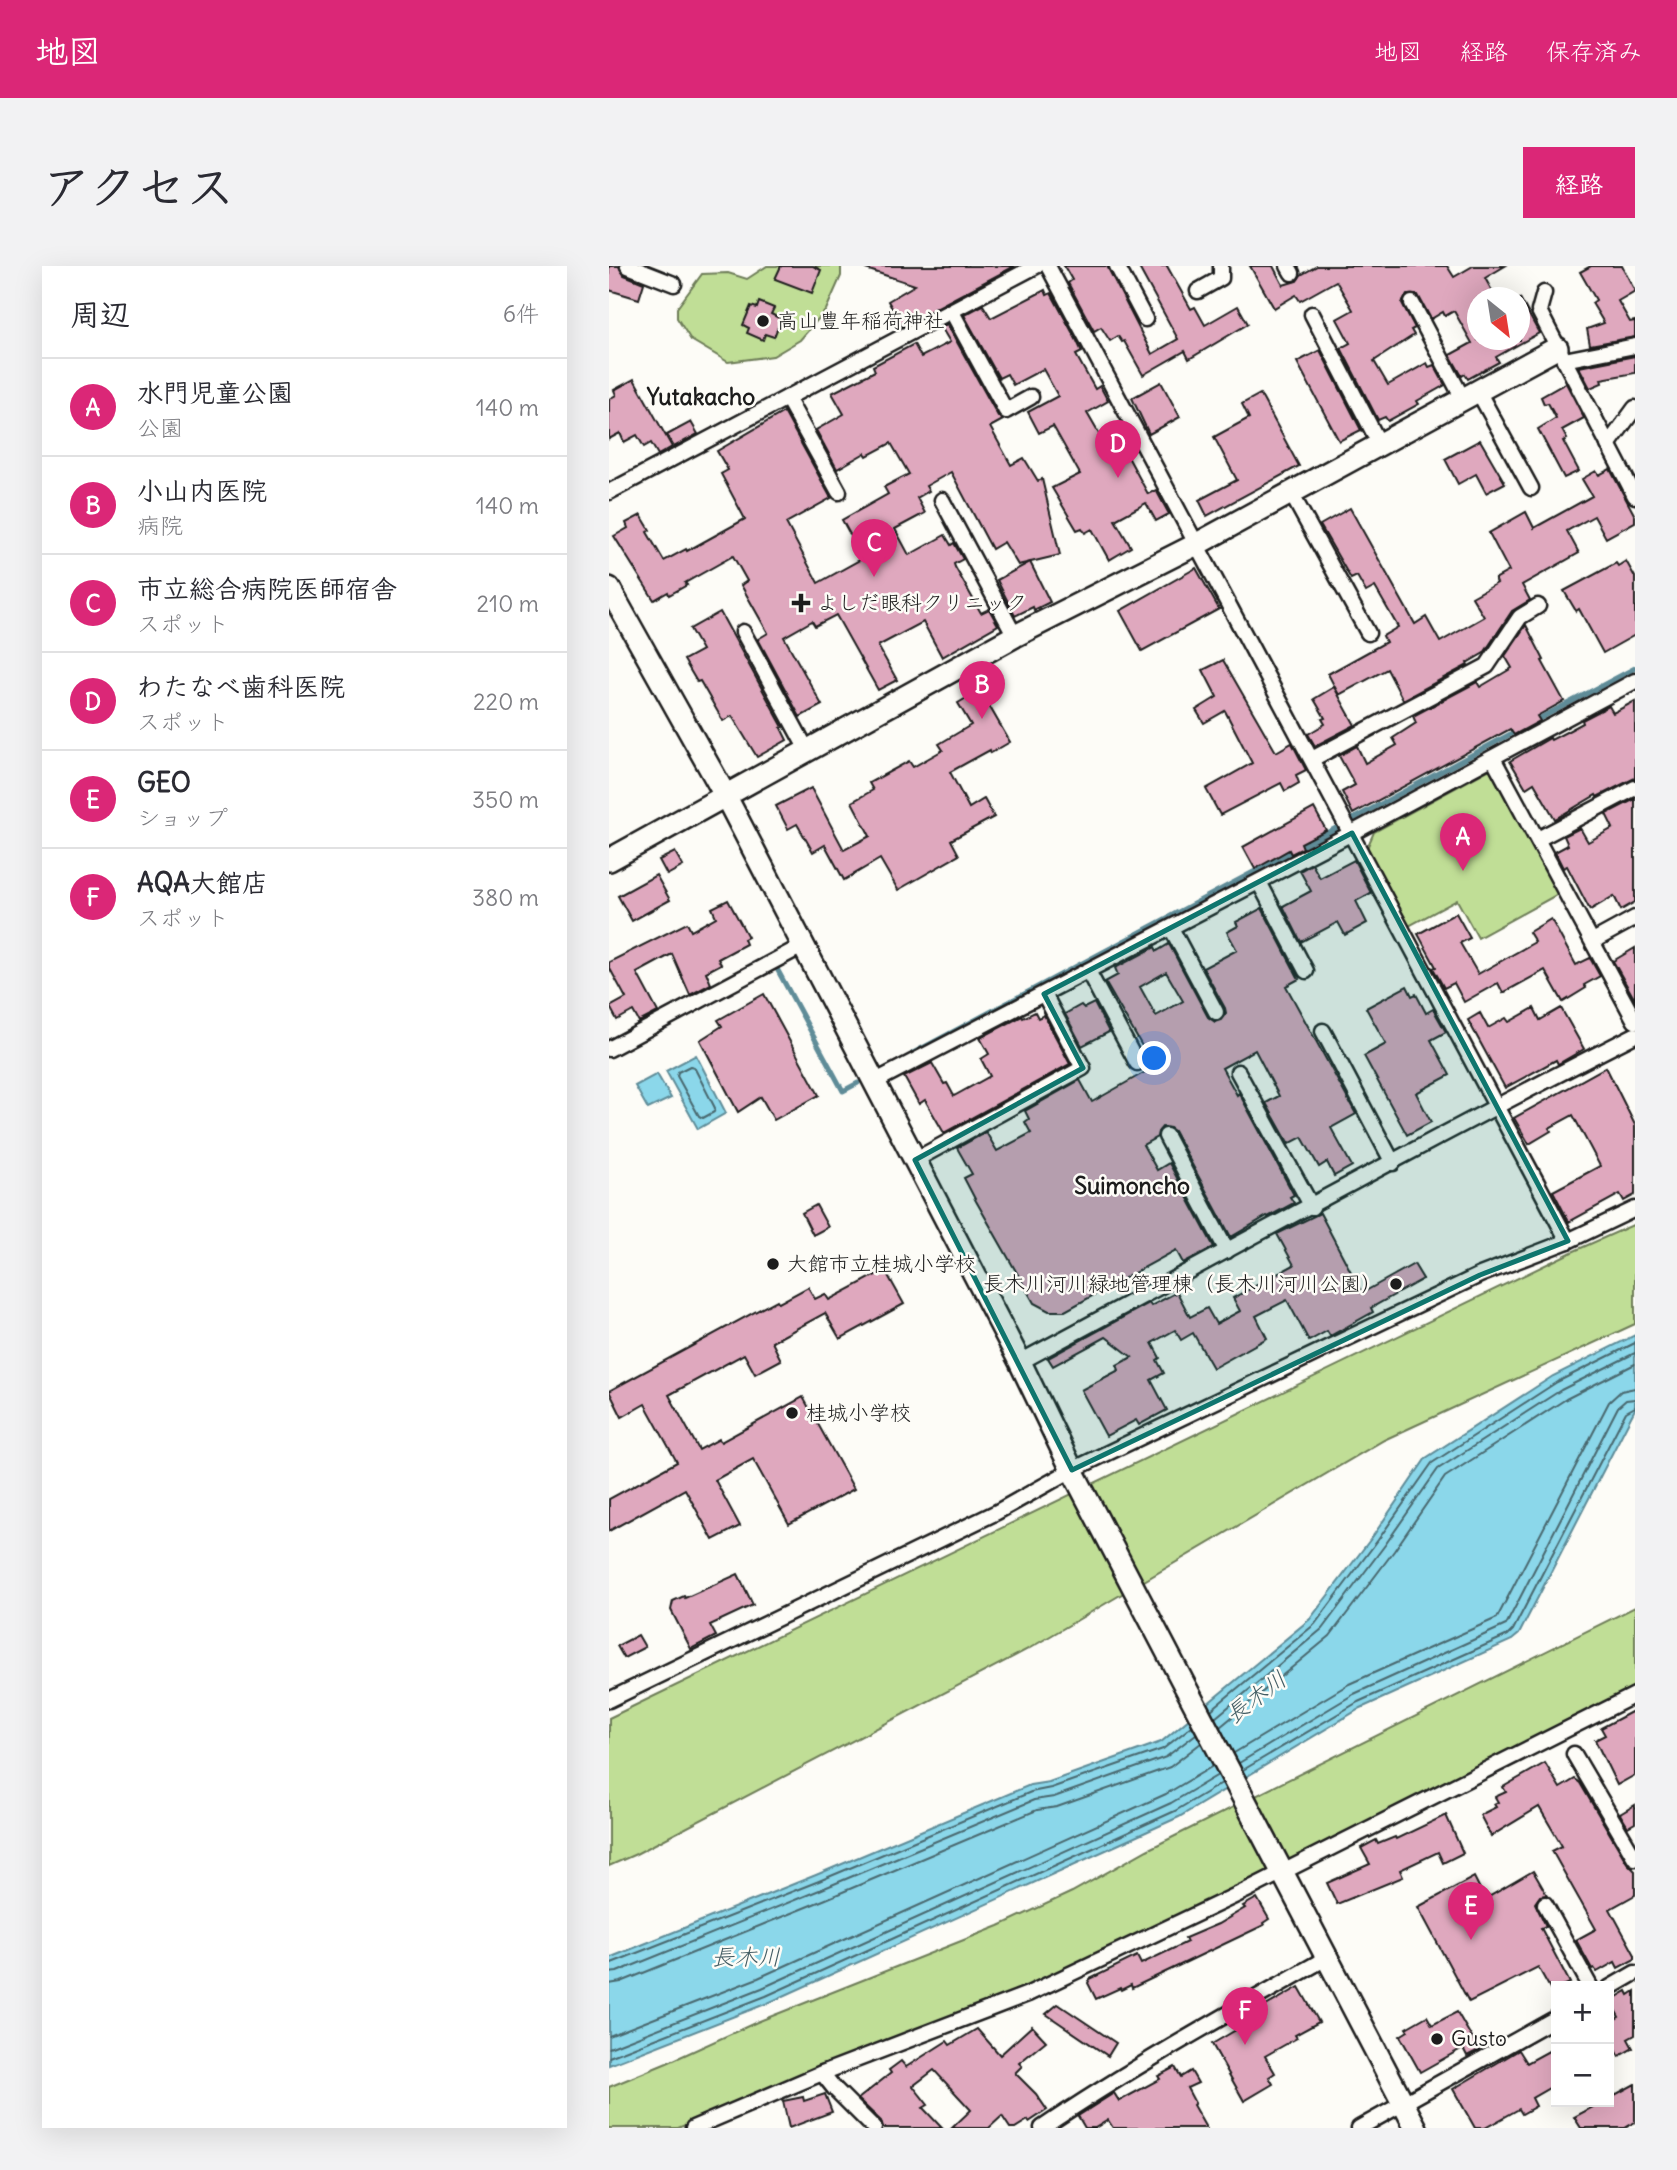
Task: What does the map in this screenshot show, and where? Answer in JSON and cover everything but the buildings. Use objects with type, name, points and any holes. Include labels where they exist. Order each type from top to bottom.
[{"type":"street","points":[[628,266],[674,284]]},
{"type":"street","points":[[609,492],[1036,266]]},
{"type":"street","points":[[1048,266],[1569,1241]]},
{"type":"street","points":[[1117,266],[1145,319]]},
{"type":"street","points":[[1198,291],[1221,278],[1221,266]]},
{"type":"street","points":[[1544,293],[1539,311],[1635,495]]},
{"type":"street","points":[[1412,303],[1531,488]]},
{"type":"street","points":[[952,312],[1006,411],[1031,397]]},
{"type":"street","points":[[1311,314],[1380,445]]},
{"type":"street","points":[[609,860],[1015,636],[1197,544],[1470,395],[1561,354],[1635,346]]},
{"type":"street","points":[[787,398],[839,492]]},
{"type":"street","points":[[1608,445],[1635,408]]},
{"type":"street","points":[[1291,493],[1368,633]]},
{"type":"street","points":[[942,500],[1015,636]]},
{"type":"street","points":[[609,588],[725,795],[1416,2128]]},
{"type":"street","points":[[1312,759],[1487,666],[1520,617],[1538,606]]},
{"type":"street","points":[[743,632],[807,750]]},
{"type":"street","points":[[874,1082],[1352,834],[1635,681]]},
{"type":"street","points":[[1493,758],[1635,1021]]},
{"type":"street","points":[[1538,839],[1635,788]]},
{"type":"street","points":[[1259,882],[1306,971]]},
{"type":"street","points":[[1593,941],[1635,918]]},
{"type":"street","points":[[1171,928],[1216,1012]]},
{"type":"street","points":[[609,1049],[804,946]]},
{"type":"street","points":[[1088,971],[1137,1063]]},
{"type":"street","points":[[915,1160],[1083,1068],[1044,994]]},
{"type":"street","points":[[1323,1031],[1393,1163]]},
{"type":"street","points":[[1020,1362],[1496,1106],[1635,1035]]},
{"type":"street","points":[[1238,1072],[1312,1207]]},
{"type":"street","points":[[1166,1136],[1227,1251]]},
{"type":"street","points":[[609,1700],[1076,1476],[1480,1275],[1569,1241],[1635,1209]]},
{"type":"street","points":[[692,2128],[822,2073],[1028,1994],[1283,1872],[1635,1695]]},
{"type":"street","points":[[1574,1754],[1635,1858]]},
{"type":"street","points":[[1545,1904],[1587,1981]]},
{"type":"street","points":[[1044,2127],[1178,2041],[1328,1957]]},
{"type":"street","points":[[1614,1985],[1635,1973]]},
{"type":"street","points":[[1359,2128],[1551,2021]]},
{"type":"street","points":[[822,2073],[874,2128]]},
{"type":"highlighted area","points":[[1352,833],[1568,1241],[1480,1275],[1072,1470],[915,1160],[1083,1068],[1044,994]]},
{"type":"green space","points":[[767,266],[841,266],[841,276],[826,310],[800,340],[773,356],[728,362],[691,340],[677,318],[677,308],[702,274],[728,273],[747,279]]},
{"type":"green space","points":[[1490,769],[1558,894],[1478,938],[1457,900],[1409,926],[1367,848],[1374,832]]},
{"type":"green space","points":[[1635,1224],[1635,1324],[1384,1440],[1030,1648],[609,1866],[609,1718],[1572,1252]]},
{"type":"green space","points":[[1635,1607],[1635,1691],[1252,1882],[1042,1981],[678,2128],[609,2128],[609,2087],[757,2022],[999,1926],[1072,1892],[1147,1850]]},
{"type":"water","points":[[696,1055],[726,1113],[698,1129],[666,1071]]},
{"type":"water","points":[[657,1074],[671,1098],[648,1109],[635,1086]]},
{"type":"water","name":"長木川","points":[[1635,1335],[1635,1409],[1519,1634],[1512,1640],[1361,1708],[1179,1817],[768,2003],[609,2065],[609,1958],[1030,1785],[1049,1782],[1161,1742],[1310,1619],[1373,1536],[1426,1458],[1553,1376]]},
{"type":"waterway","points":[[1533,722],[1635,668]]},
{"type":"waterway","points":[[1351,820],[1518,730]]},
{"type":"waterway","points":[[913,1053],[1336,828]]},
{"type":"waterway","points":[[770,969],[776,967],[843,1091],[858,1083]]},
{"type":"place","name":"高山豊年稲荷神社","points":[[763,321]]},
{"type":"place","name":"わたなべ歯科医院","points":[[1118,478]]},
{"type":"place","name":"市立総合病院医師宿舎","points":[[874,577]]},
{"type":"place","name":"よしだ眼科クリニック","points":[[801,603]]},
{"type":"place","name":"小山内医院","points":[[982,719]]},
{"type":"place","name":"水門児童公園","points":[[1463,871]]},
{"type":"place","name":"大館市立桂城小学校","points":[[773,1264]]},
{"type":"place","name":"長木川河川緑地管理棟（長木川河川公園）","points":[[1396,1284]]},
{"type":"place","name":"桂城小学校","points":[[792,1413]]},
{"type":"place","name":"GEO","points":[[1471,1940]]},
{"type":"place","name":"Gusto","points":[[1437,2039]]},
{"type":"place","name":"AQA大館店","points":[[1245,2045]]},
{"type":"district","name":"Yutakacho","points":[[701,397]]},
{"type":"district","name":"Suimoncho","points":[[1132,1186]]}]
